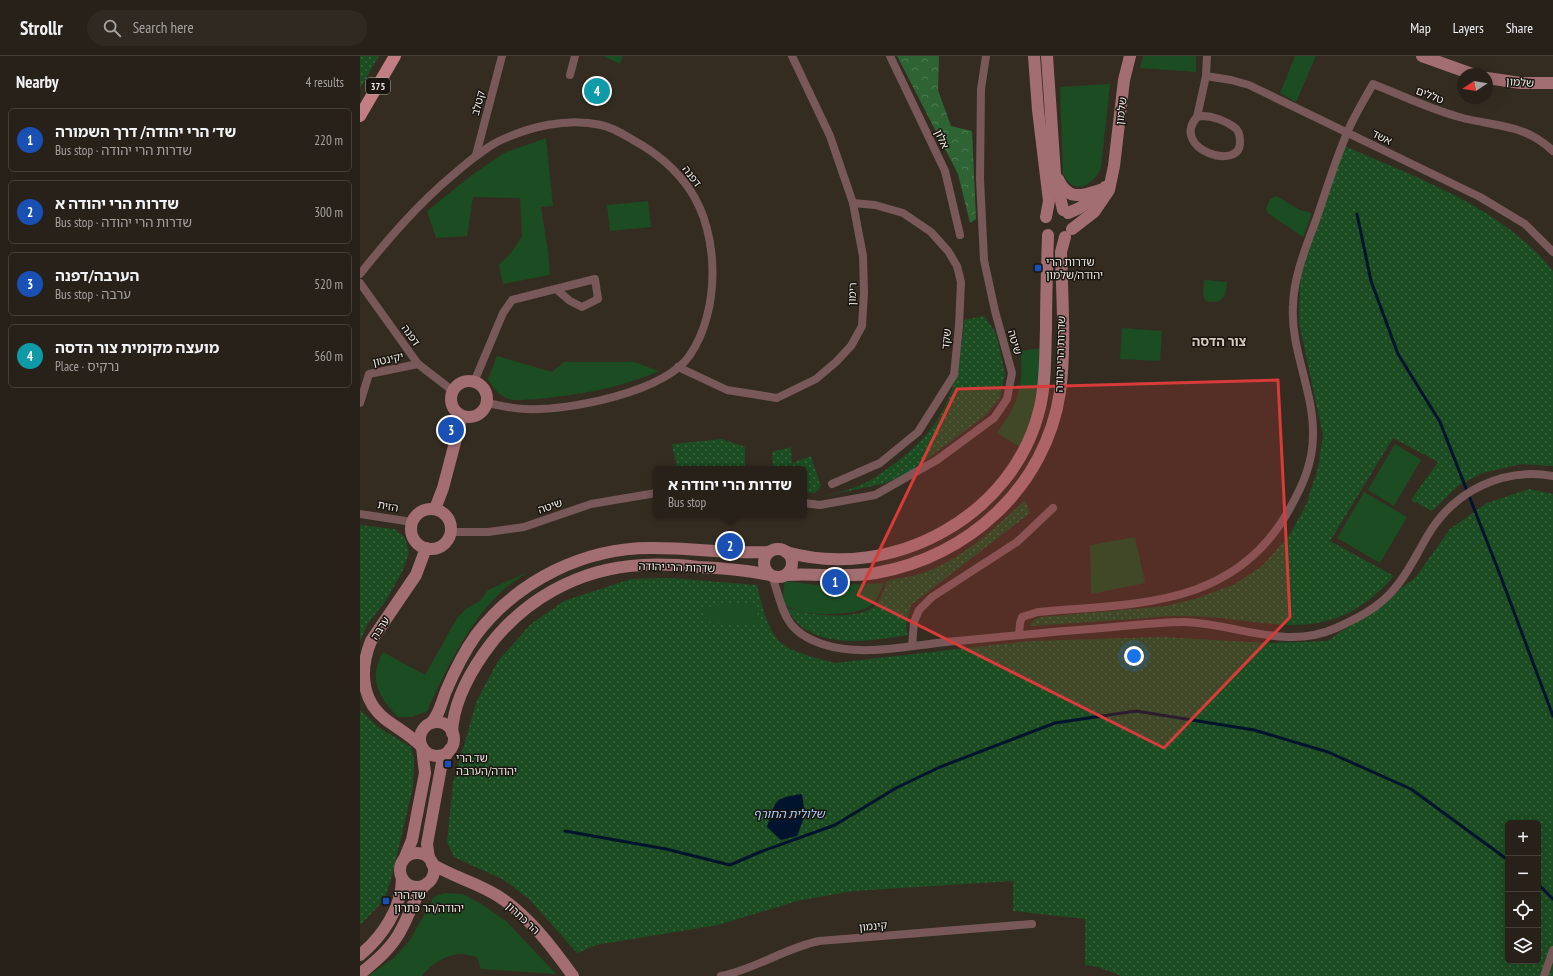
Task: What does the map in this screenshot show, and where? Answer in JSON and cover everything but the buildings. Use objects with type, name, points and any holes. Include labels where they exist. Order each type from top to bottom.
[{"type":"main road","name":"375","points":[[360,116],[395,56]]},
{"type":"street","name":"קטלב","points":[[476,155],[502,56]]},
{"type":"street","points":[[570,75],[575,56]]},
{"type":"street","name":"רימון","points":[[678,367],[727,390],[777,398],[816,379],[836,362],[851,346],[862,326],[864,293],[863,256],[853,203],[830,136],[792,56]]},
{"type":"street","name":"אלון","points":[[890,56],[945,171],[960,235]]},
{"type":"street","name":"שיטה","points":[[807,503],[820,505],[875,495],[937,460],[994,418],[1007,399],[1012,373],[995,311],[984,260],[980,179],[981,89],[986,56]]},
{"type":"street","name":"שדרות הרי יהודה","points":[[786,552],[816,558],[849,559],[898,551],[932,537],[958,523],[997,490],[1024,450],[1033,430],[1040,408],[1046,366],[1048,235],[1044,226],[1049,201],[1038,110],[1034,56]]},
{"type":"street","name":"שדרות הרי יהודה","points":[[452,733],[452,722],[463,690],[489,646],[507,625],[520,613],[534,602],[565,584],[590,574],[642,565],[736,569],[778,576],[866,574],[921,561],[967,537],[979,529],[1009,501],[1038,458],[1049,436],[1056,411],[1062,373],[1061,252],[1069,233],[1072,220],[1065,211],[1055,174],[1047,56]]},
{"type":"street","name":"שלמון","points":[[1069,233],[1094,212],[1109,190],[1114,166],[1124,80],[1130,56]]},
{"type":"street","points":[[1197,118],[1209,116],[1230,124],[1237,129],[1240,147],[1231,156],[1218,156],[1199,148],[1194,143],[1191,132],[1194,121],[1197,118],[1206,76],[1207,56]]},
{"type":"street","points":[[1422,56],[1457,69]]},
{"type":"street","name":"אשד","points":[[1206,76],[1231,80],[1249,85],[1480,196],[1525,224],[1553,252]]},
{"type":"street","name":"שלמון","points":[[1493,79],[1521,83],[1553,83]]},
{"type":"street","name":"טללים","points":[[1347,133],[1373,84],[1458,117],[1513,128],[1531,134],[1553,151]]},
{"type":"street","points":[[1201,98],[1209,116]]},
{"type":"street","name":"דפנה","points":[[360,274],[399,226],[437,188],[476,155],[498,142],[518,133],[552,124],[572,122],[601,125],[623,134],[648,148],[671,168],[691,191],[705,222],[711,248],[712,278],[709,310],[702,333],[689,357],[668,376],[640,389],[605,399],[566,406],[526,409],[486,403]]},
{"type":"street","points":[[1019,635],[1022,617],[1038,612],[1148,602],[1188,592],[1223,579],[1247,562],[1274,534],[1286,516],[1306,477],[1313,436],[1312,417],[1294,333],[1294,292],[1299,267],[1347,133]]},
{"type":"street","name":"שלמון","points":[[1065,211],[1084,205],[1103,189],[1110,178],[1114,166]]},
{"type":"street","points":[[1055,174],[1062,189],[1074,196],[1103,189]]},
{"type":"street","name":"שקד","points":[[832,484],[880,463],[918,432],[954,375],[959,326],[961,282],[957,266],[944,246],[931,232],[903,213],[875,205],[853,203]]},
{"type":"street","points":[[1046,216],[1053,210],[1065,211]]},
{"type":"street","points":[[1048,235],[1056,239],[1069,233]]},
{"type":"street","points":[[474,382],[503,313],[512,300],[595,279],[598,299],[582,308],[556,289]]},
{"type":"street","name":"דפנה","points":[[360,283],[418,364],[453,391]]},
{"type":"street","name":"יקינטון","points":[[360,403],[369,374],[418,364]]},
{"type":"street","points":[[474,382],[479,384],[485,393],[486,403],[481,412],[477,415],[472,417],[462,416],[457,413],[451,403],[453,391],[462,383],[474,382]]},
{"type":"street","points":[[435,509],[443,488],[462,416]]},
{"type":"street","points":[[778,576],[791,568],[792,559],[786,552],[778,549],[769,552],[764,564],[778,576],[779,598],[785,616],[793,627],[806,637],[821,644],[856,650],[1183,622],[1281,638],[1311,636],[1332,630],[1359,618],[1394,590],[1410,567],[1436,523],[1455,502],[1476,488],[1496,479],[1540,474],[1553,476]]},
{"type":"street","name":"שיטה","points":[[451,532],[488,532],[524,527],[591,504],[653,494]]},
{"type":"street","points":[[912,646],[914,622],[919,610],[927,601],[1017,542],[1053,508]]},
{"type":"street","points":[[435,509],[445,515],[449,520],[451,532],[444,543],[439,547],[426,548],[415,541],[412,535],[412,522],[415,517],[424,510],[435,509]]},
{"type":"street","name":"הזית","points":[[360,514],[412,522]]},
{"type":"street","name":"ערבה","points":[[422,747],[398,727],[385,719],[370,702],[362,678],[363,664],[371,641],[416,575],[426,548]]},
{"type":"street","name":"שדרות הרי יהודה","points":[[428,725],[438,716],[458,664],[467,649],[486,624],[524,588],[558,569],[585,558],[641,548],[736,553],[769,552]]},
{"type":"street","points":[[360,974],[374,964],[402,930],[418,892],[428,882],[434,869],[427,844],[442,762],[450,749],[453,739],[452,733],[449,728],[442,723],[412,728],[398,727]]},
{"type":"street","points":[[360,955],[373,943],[389,922],[400,896],[402,878],[400,866],[412,840],[425,773],[420,736],[428,725]]},
{"type":"street","points":[[422,747],[426,752],[435,756],[446,753],[450,749]]},
{"type":"street","points":[[405,857],[416,852],[422,853],[431,861]]},
{"type":"street","name":"הר כתרון","points":[[431,861],[459,878],[498,896],[518,911],[557,953],[573,976]]},
{"type":"street","name":"הר כתרון","points":[[428,882],[448,876],[459,878]]},
{"type":"street","points":[[402,878],[406,883],[415,887],[428,882]]},
{"type":"street","name":"קינמון","points":[[721,976],[754,967],[803,944],[819,941],[1032,924]]},
{"type":"street","points":[[1544,976],[1553,950]]},
{"type":"highlighted area","points":[[1278,380],[1290,617],[1164,748],[858,595],[957,389]]},
{"type":"green space","points":[[360,56],[379,56],[360,89]]},
{"type":"green space","points":[[603,56],[623,56],[620,64]]},
{"type":"green space","points":[[897,56],[939,56],[938,90],[951,126],[972,131],[976,219],[970,223],[958,174]]},
{"type":"green space","points":[[1143,56],[1196,56],[1196,72],[1140,68]]},
{"type":"green space","points":[[1295,56],[1316,56],[1296,102],[1280,93]]},
{"type":"green space","points":[[1110,84],[1101,168],[1093,179],[1083,186],[1078,187],[1072,185],[1067,181],[1063,174],[1060,87]]},
{"type":"green space","points":[[546,138],[553,206],[541,207],[550,275],[503,284],[499,265],[511,253],[522,237],[520,198],[473,197],[467,236],[436,238],[427,211],[472,175],[504,153]]},
{"type":"green space","points":[[1345,146],[1457,196],[1484,212],[1509,229],[1532,248],[1553,271],[1553,466],[1522,464],[1482,473],[1458,486],[1432,511],[1411,500],[1438,462],[1393,438],[1330,541],[1394,576],[1369,600],[1345,614],[1321,622],[1296,625],[1270,624],[1215,618],[1166,616],[1030,626],[1035,619],[1042,617],[1166,606],[1198,598],[1235,584],[1262,566],[1289,536],[1306,505],[1318,468],[1323,435],[1299,323],[1300,275]]},
{"type":"green space","points":[[1276,196],[1300,210],[1312,213],[1303,237],[1269,214],[1266,209],[1270,199]]},
{"type":"green space","points":[[648,201],[651,227],[610,231],[607,205]]},
{"type":"green space","points":[[1204,280],[1227,282],[1226,292],[1222,299],[1216,302],[1206,301],[1203,295]]},
{"type":"green space","points":[[984,316],[996,333],[1005,373],[1000,398],[986,415],[908,473],[886,483],[836,494],[863,484],[872,479],[894,464],[927,434],[939,418],[954,383],[962,343],[964,320]]},
{"type":"green space","points":[[1122,328],[1162,331],[1160,361],[1120,359]]},
{"type":"green space","points":[[1042,348],[1034,412],[1020,447],[997,433],[1010,413],[1018,395],[1021,375],[1020,351]]},
{"type":"green space","points":[[497,356],[552,372],[564,362],[634,362],[659,371],[630,382],[600,390],[553,397],[513,400],[500,394],[488,379]]},
{"type":"green space","points":[[722,439],[745,447],[745,466],[676,466],[672,444]]},
{"type":"green space","points":[[1395,444],[1421,460],[1394,506],[1368,490]]},
{"type":"green space","points":[[791,447],[792,463],[811,456],[821,486],[815,493],[807,492],[807,466],[773,466],[772,452]]},
{"type":"green space","points":[[1529,489],[1553,494],[1553,976],[1122,976],[1098,967],[1085,965],[1085,919],[1013,911],[1013,881],[853,891],[797,901],[718,925],[596,945],[577,953],[529,899],[504,880],[454,857],[447,842],[453,783],[477,700],[498,661],[531,624],[564,601],[631,579],[670,578],[757,585],[767,621],[778,640],[789,648],[835,663],[1029,641],[1163,637],[1267,643],[1328,641],[1415,578],[1450,529],[1487,503]]},
{"type":"green space","points":[[1364,492],[1407,517],[1380,563],[1337,538]]},
{"type":"green space","points":[[1025,500],[1030,513],[911,605],[906,627],[908,635],[853,641],[825,638],[801,626],[785,607],[804,613],[829,615],[864,612],[875,606],[887,581],[923,573],[952,559],[978,542]]},
{"type":"green space","points":[[360,525],[395,529],[405,538],[409,553],[402,572],[385,602],[368,623],[360,641]]},
{"type":"green space","points":[[1135,537],[1145,583],[1091,594],[1090,545]]},
{"type":"green space","points":[[528,572],[502,591],[477,619],[449,665],[427,711],[412,717],[398,717],[385,702],[377,687],[376,670],[383,652],[425,675],[457,618],[467,608],[480,601],[488,590]]},
{"type":"green space","points":[[785,581],[826,586],[884,583],[880,593],[870,606],[853,612],[841,614],[814,614],[793,609],[784,603],[783,597]]},
{"type":"green space","points":[[756,603],[759,624],[706,622],[704,607]]},
{"type":"green space","points":[[360,710],[378,727],[411,747],[414,759],[413,787],[391,880],[384,900],[360,925]]},
{"type":"green space","points":[[445,893],[463,894],[483,905],[507,922],[556,974],[481,969],[477,957],[456,954],[439,961],[422,976],[368,976],[395,957],[410,940],[434,897]]},
{"type":"water","name":"שלולית החורף","points":[[802,794],[805,815],[797,836],[781,840],[767,827],[774,806],[781,799]]},
{"type":"waterway","points":[[1357,214],[1371,281],[1398,354],[1440,422],[1499,572],[1553,716]]},
{"type":"waterway","points":[[565,831],[666,849],[730,865],[760,852],[835,825],[896,788],[940,767],[1055,723],[1136,711],[1254,730],[1328,752],[1411,789],[1505,858]]},
{"type":"waterway","points":[[1541,887],[1553,899]]},
{"type":"place","name":"מועצה מקומית צור הדסה","points":[[597,91]]},
{"type":"place","name":"שדרות הרי יהודה/שלמון","points":[[1038,268]]},
{"type":"place","name":"הערבה/דפנה","points":[[451,430]]},
{"type":"place","name":"שדרות הרי יהודה א","points":[[730,546]]},
{"type":"place","name":"שד׳ הרי יהודה/ דרך השמורה","points":[[835,582]]},
{"type":"place","name":"שד.הרי יהודה/הערבה","points":[[448,764]]},
{"type":"place","name":"שד.הרי יהודה/הר כתרון","points":[[386,901]]},
{"type":"district","name":"צור הדסה","points":[[1219,341]]}]
